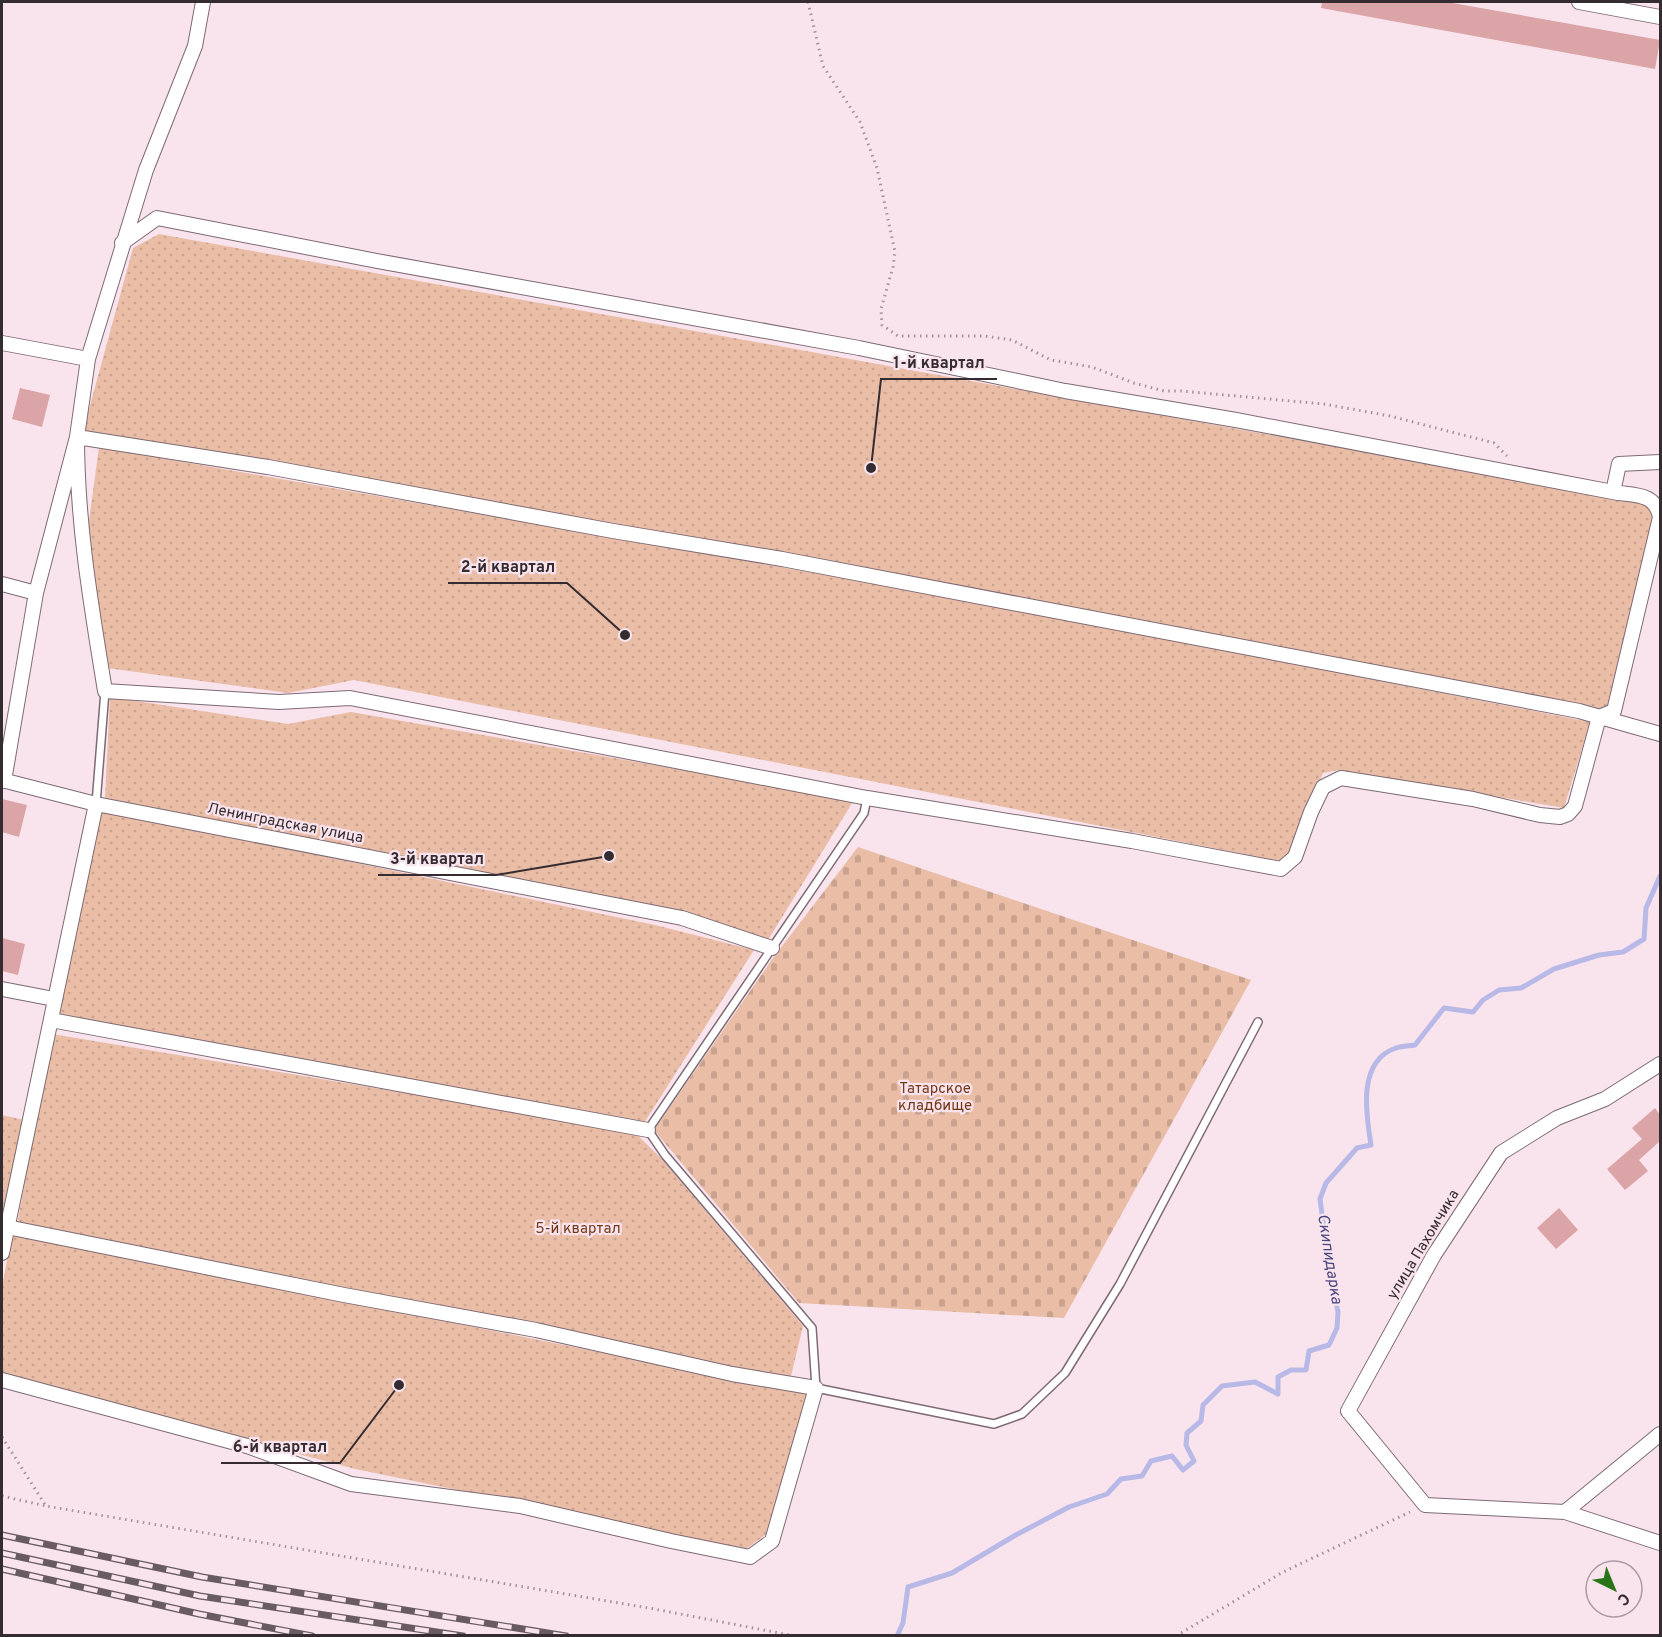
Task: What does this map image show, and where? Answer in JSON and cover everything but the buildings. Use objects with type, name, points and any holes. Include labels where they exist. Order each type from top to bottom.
[{"type":"street","points":[[3,781],[36,593],[77,437],[88,359],[146,170],[195,46],[204,2]]},
{"type":"street","points":[[1579,2],[1660,17]]},
{"type":"street","points":[[122,243],[158,218],[377,261],[859,348],[1065,391],[1651,499],[1658,506],[1660,517],[1614,711],[1599,717]]},
{"type":"street","points":[[2,343],[88,359]]},
{"type":"street","points":[[77,437],[84,562],[105,691],[279,702],[350,698],[867,798],[1132,841],[1281,869],[1295,857],[1311,812],[1323,787],[1341,778],[1473,799],[1540,815],[1560,817],[1568,814],[1575,806],[1599,717]]},
{"type":"street","points":[[77,437],[268,467],[613,531],[782,559],[1579,711],[1660,734]]},
{"type":"street","points":[[1613,492],[1619,464],[1660,462]]},
{"type":"street","points":[[2,584],[36,593]]},
{"type":"street","name":"Ленинградская улица","points":[[3,781],[96,804],[682,918],[772,948]]},
{"type":"street","points":[[2,1253],[96,804]]},
{"type":"street","points":[[2,989],[54,999]]},
{"type":"street","points":[[51,1020],[648,1130]]},
{"type":"street","name":"улица Пахомчика","points":[[1425,1504],[1348,1411],[1434,1255],[1502,1153],[1557,1118],[1605,1099],[1660,1064]]},
{"type":"street","points":[[2,1380],[247,1446],[351,1484],[520,1506],[750,1557],[772,1541],[816,1389],[732,1374],[536,1330],[344,1295],[7,1227]]},
{"type":"street","points":[[1565,1512],[1660,1434]]},
{"type":"street","points":[[1425,1504],[1565,1512],[1660,1543]]},
{"type":"lane","points":[[96,804],[105,691]]},
{"type":"lane","points":[[867,798],[864,813],[648,1130],[665,1155],[812,1328],[816,1389],[994,1424],[1022,1414],[1065,1373],[1120,1284],[1258,1022]]},
{"type":"path","points":[[808,2],[823,66],[860,122],[877,168],[895,252],[881,309],[882,325],[898,336],[984,336],[1012,340],[1051,360],[1092,367],[1134,383],[1164,391],[1324,404],[1390,416],[1494,443],[1506,453],[1514,473]]},
{"type":"path","points":[[2,1437],[46,1506]]},
{"type":"path","points":[[2,1496],[46,1506],[649,1608],[795,1635]]},
{"type":"path","points":[[1176,1635],[1283,1572],[1425,1504]]},
{"type":"green space","points":[[159,234],[1657,505],[1608,710],[980,591],[83,431],[133,248]]},
{"type":"green space","points":[[99,447],[979,602],[1590,722],[1564,808],[1338,770],[1323,773],[1285,862],[354,680],[288,693],[107,668],[86,543]]},
{"type":"green space","points":[[110,697],[288,724],[351,712],[854,800],[768,940],[682,913],[105,798]]},
{"type":"green space","points":[[101,810],[655,925],[754,950],[644,1123],[58,1016]]},
{"type":"green space","name":"Татарское кладбище","points":[[858,847],[1251,980],[1064,1318],[799,1303],[654,1130],[773,958]]},
{"type":"green space","name":"5-й квартал","points":[[52,1034],[633,1131],[661,1158],[803,1326],[790,1380],[17,1225]]},
{"type":"green space","points":[[2,1115],[24,1120],[2,1228]]},
{"type":"green space","points":[[12,1234],[807,1394],[768,1533],[746,1549],[355,1469],[2,1375],[2,1287]]},
{"type":"waterway","name":"Скипидарка","points":[[897,1636],[903,1623],[908,1587],[952,1573],[1069,1507],[1107,1494],[1121,1479],[1142,1476],[1151,1461],[1172,1456],[1183,1470],[1194,1461],[1186,1445],[1187,1433],[1201,1421],[1203,1405],[1222,1386],[1255,1382],[1278,1394],[1278,1377],[1291,1370],[1306,1370],[1309,1351],[1329,1345],[1337,1328],[1338,1312],[1333,1289],[1333,1270],[1326,1245],[1320,1199],[1326,1183],[1357,1148],[1371,1145],[1366,1104],[1370,1076],[1375,1064],[1396,1048],[1415,1045],[1444,1008],[1473,1012],[1483,1000],[1499,990],[1521,988],[1554,969],[1599,955],[1623,952],[1644,939],[1646,908],[1660,876]]},
{"type":"railway","points":[[2,1535],[202,1577],[566,1636]]},
{"type":"railway","points":[[2,1553],[200,1596],[463,1636]]},
{"type":"railway","points":[[2,1569],[199,1614],[312,1636]]},
{"type":"place","name":"1-й квартал","points":[[871,468]]},
{"type":"place","name":"2-й квартал","points":[[625,635]]},
{"type":"place","name":"3-й квартал","points":[[609,856]]},
{"type":"place","name":"6-й квартал","points":[[399,1385]]}]
